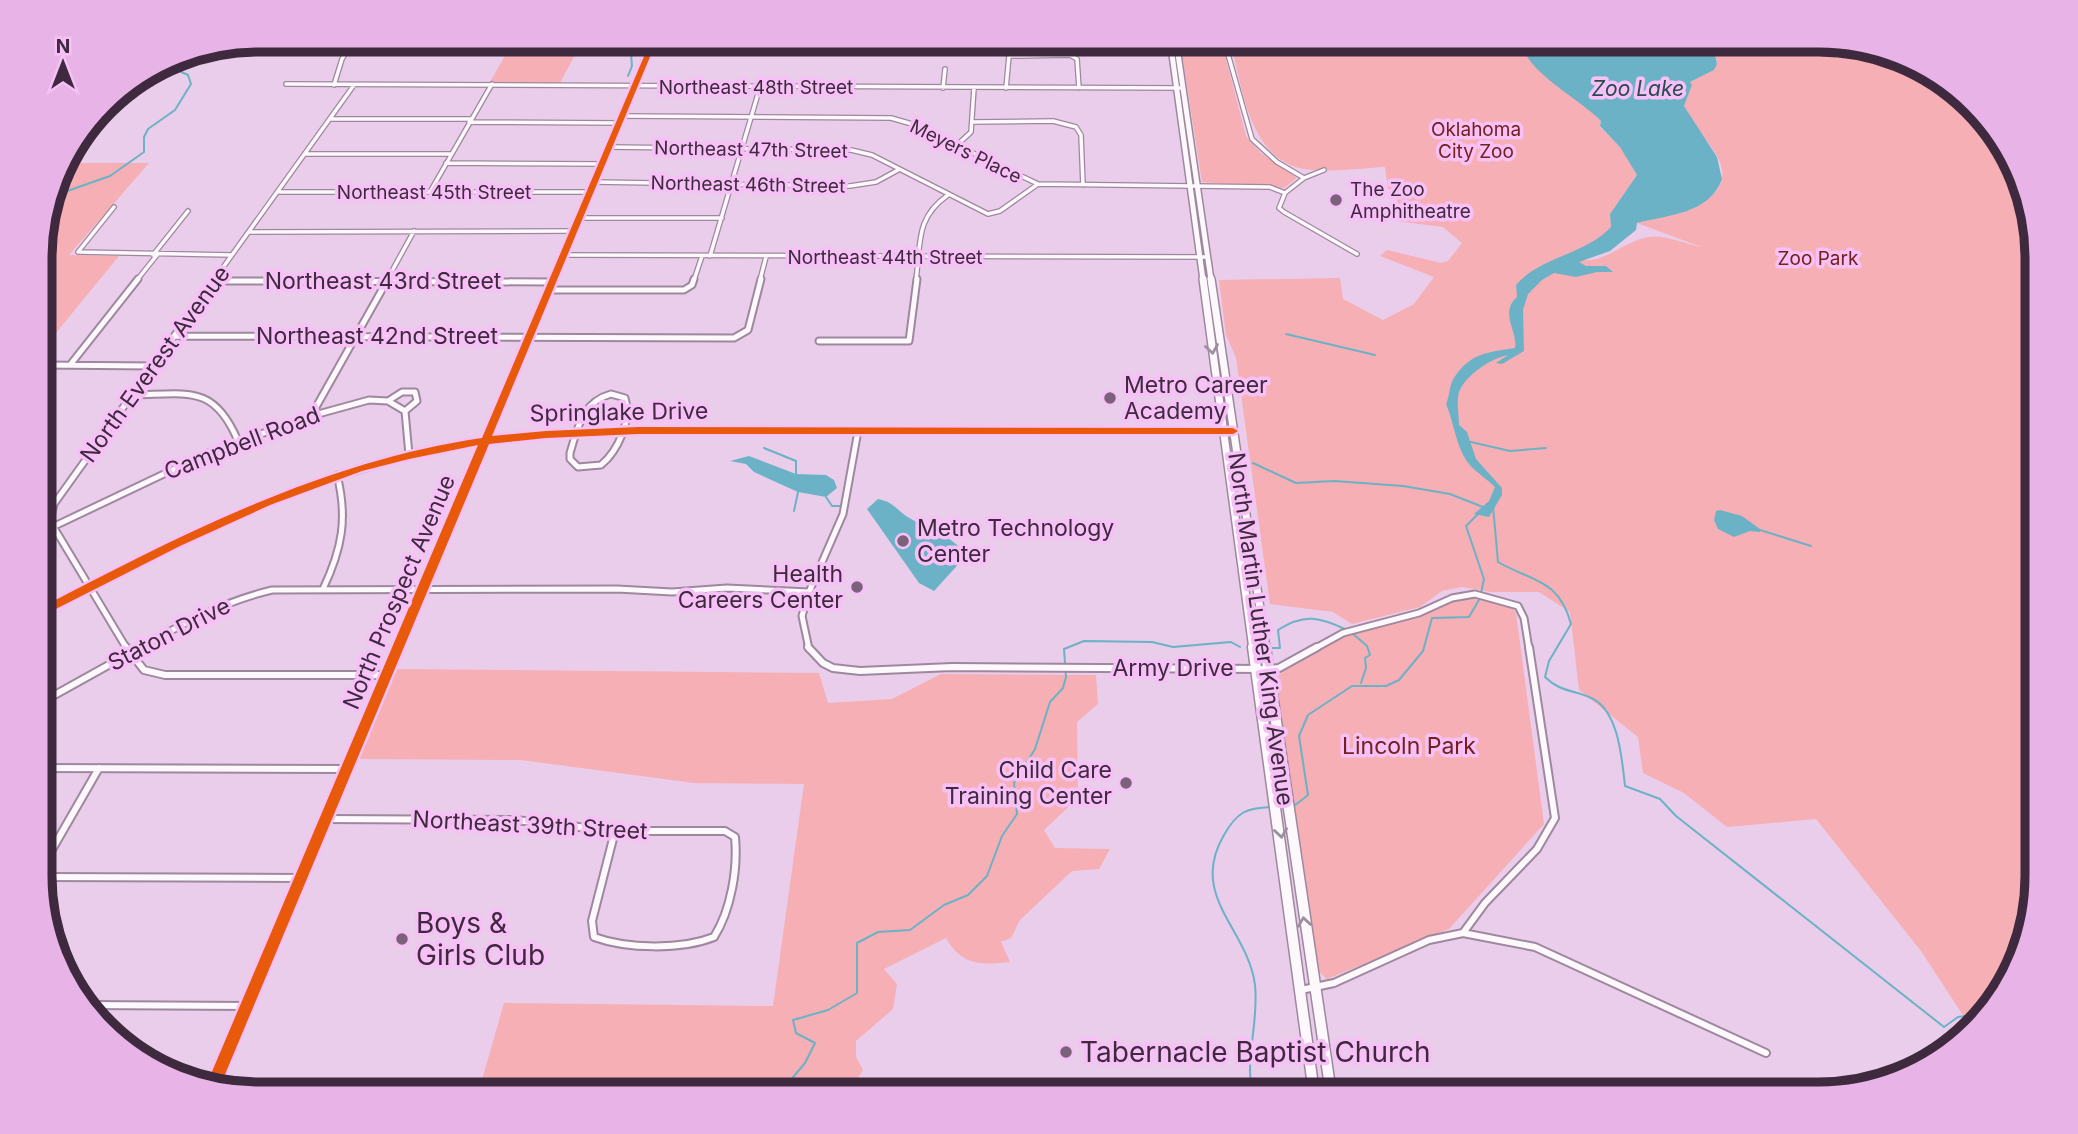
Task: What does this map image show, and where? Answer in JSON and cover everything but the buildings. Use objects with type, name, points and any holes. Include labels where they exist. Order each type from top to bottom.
[{"type":"street","points":[[334,85],[339,64],[346,53]]},
{"type":"street","name":"North Prospect Avenue","points":[[217,1078],[649,53]]},
{"type":"street","name":"North Martin Luther King Avenue","points":[[1173,53],[1180,88]]},
{"type":"street","name":"North Martin Luther King Avenue","points":[[1177,53],[1193,186],[1262,669],[1329,1081]]},
{"type":"street","points":[[1228,53],[1252,139],[1278,162],[1304,178]]},
{"type":"street","points":[[1006,88],[1009,56],[1038,55],[1075,56],[1078,62],[1079,88]]},
{"type":"street","points":[[943,88],[945,69]]},
{"type":"street","name":"Northeast 48th Street","points":[[286,84],[1180,88]]},
{"type":"street","name":"North Everest Avenue","points":[[53,507],[354,85]]},
{"type":"street","points":[[430,192],[492,85]]},
{"type":"street","points":[[710,256],[760,87]]},
{"type":"street","points":[[956,146],[970,135],[974,88]]},
{"type":"street","name":"Meyers Place","points":[[621,119],[751,116],[891,118],[912,124],[1038,184],[1261,186],[1285,193]]},
{"type":"street","points":[[331,119],[621,119]]},
{"type":"street","points":[[972,122],[1053,121],[1076,127],[1081,135],[1083,186]]},
{"type":"street","name":"Northeast 47th Street","points":[[609,147],[852,150],[872,155],[978,211],[992,214],[1038,184]]},
{"type":"street","points":[[306,154],[451,154]]},
{"type":"street","points":[[446,163],[602,164]]},
{"type":"street","name":"Northeast 46th Street","points":[[594,182],[865,186],[898,170]]},
{"type":"street","points":[[1324,170],[1304,178],[1285,193],[1279,208],[1357,254]]},
{"type":"street","name":"Northeast 45th Street","points":[[278,192],[589,192]]},
{"type":"street","points":[[819,341],[909,341],[925,215],[930,207],[948,195]]},
{"type":"street","points":[[114,207],[78,249],[81,253],[232,256]]},
{"type":"street","points":[[70,365],[188,211]]},
{"type":"street","points":[[579,218],[722,218]]},
{"type":"street","points":[[311,416],[414,231]]},
{"type":"street","points":[[249,233],[573,231]]},
{"type":"street","name":"Northeast 44th Street","points":[[563,255],[1203,257]]},
{"type":"street","points":[[548,290],[684,290],[692,285],[702,256]]},
{"type":"street","name":"Northeast 42nd Street","points":[[175,336],[725,339],[746,333],[766,257]]},
{"type":"street","name":"Northeast 43rd Street","points":[[215,281],[552,282]]},
{"type":"street","points":[[53,365],[154,366]]},
{"type":"street","name":"Campbell Road","points":[[53,526],[158,475],[238,441],[311,416],[356,402],[388,401],[402,392],[415,392],[417,401],[405,411]]},
{"type":"street","points":[[611,394],[619,395],[628,402],[622,430],[608,461],[585,468],[570,459],[577,431],[587,404],[611,394]]},
{"type":"street","points":[[133,395],[192,396],[208,400],[221,407],[238,441]]},
{"type":"street","points":[[388,401],[405,411],[409,455]]},
{"type":"street","name":"Springlake Drive","points":[[53,606],[216,523],[337,475],[409,455],[485,440],[577,431],[622,430],[1228,432]]},
{"type":"street","name":"Army Drive","points":[[858,431],[843,516],[809,592],[802,616],[809,650],[823,663],[844,670],[952,667],[1279,668],[1343,633],[1419,613],[1452,597],[1475,594],[1518,606],[1524,618],[1555,818],[1543,841],[1471,917],[1463,933]]},
{"type":"street","points":[[323,589],[345,539],[346,517],[337,475]]},
{"type":"street","points":[[53,526],[130,653],[144,670],[165,676],[386,675]]},
{"type":"street","name":"Staton Drive","points":[[53,696],[234,599],[272,590],[617,589],[639,592],[714,588],[809,592]]},
{"type":"street","name":"North Martin Luther King Avenue","points":[[1262,669],[1313,1081]]},
{"type":"street","points":[[53,768],[347,769]]},
{"type":"street","points":[[53,848],[99,768]]},
{"type":"street","name":"Northeast 39th Street","points":[[326,819],[515,820],[615,831],[719,831],[733,835],[736,852],[724,918],[714,937],[693,943],[608,942],[594,937],[592,921],[615,831]]},
{"type":"street","points":[[53,877],[302,878]]},
{"type":"street","points":[[1301,990],[1314,990],[1429,940],[1463,933],[1535,947],[1766,1053]]},
{"type":"street","points":[[99,1005],[247,1006]]},
{"type":"green space","points":[[507,53],[576,53],[560,83],[490,82]]},
{"type":"green space","points":[[1182,53],[1224,53],[1246,136],[1261,153],[1297,178],[1284,188],[1202,182]]},
{"type":"green space","points":[[1233,53],[1532,53],[1601,121],[1600,127],[1620,146],[1637,175],[1610,214],[1611,227],[1600,239],[1567,255],[1589,260],[1608,255],[1637,240],[1654,236],[1701,247],[1637,223],[1698,205],[1720,186],[1722,172],[1717,156],[1684,106],[1692,85],[1690,82],[1714,70],[1717,63],[1715,53],[1760,53],[1766,62],[1761,53],[1859,56],[1916,77],[1934,87],[1974,123],[1991,144],[2015,192],[2024,231],[2025,876],[2024,903],[2015,942],[1991,990],[1966,1019],[1921,951],[1816,819],[1727,827],[1684,793],[1643,773],[1638,737],[1579,690],[1570,612],[1539,592],[1491,592],[1462,587],[1442,591],[1420,607],[1352,624],[1333,612],[1270,604],[1236,358],[1226,335],[1219,280],[1340,278],[1343,299],[1383,320],[1414,304],[1434,277],[1380,256],[1387,250],[1441,263],[1448,261],[1462,243],[1443,227],[1396,221],[1398,191],[1388,189],[1385,167],[1303,169],[1278,157],[1265,145],[1256,129],[1243,93]]},
{"type":"green space","points":[[149,163],[69,255],[119,256],[53,337],[54,231],[63,192],[75,165]]},
{"type":"green space","name":"Lincoln Park","points":[[1472,595],[1511,606],[1516,613],[1544,824],[1449,929],[1327,979],[1317,970],[1274,678],[1332,638],[1416,617],[1452,599]]},
{"type":"green space","points":[[395,669],[819,673],[828,703],[892,699],[941,674],[1096,675],[1098,704],[1077,722],[1078,798],[1044,830],[1055,848],[1110,849],[1099,869],[1072,871],[1020,920],[1011,938],[1001,942],[1010,962],[973,962],[959,954],[946,938],[884,969],[897,984],[893,1009],[856,1041],[856,1057],[863,1070],[856,1082],[481,1082],[504,1003],[773,1006],[804,784],[694,783],[521,760],[358,759]]},
{"type":"water","name":"Zoo Lake","points":[[1715,53],[1717,64],[1714,70],[1690,82],[1692,85],[1684,106],[1717,157],[1722,179],[1708,200],[1698,206],[1674,215],[1637,223],[1636,230],[1610,251],[1579,262],[1586,266],[1606,266],[1613,272],[1597,272],[1576,277],[1554,273],[1542,280],[1528,294],[1523,310],[1524,351],[1502,364],[1496,363],[1508,355],[1493,360],[1477,370],[1464,383],[1458,397],[1459,425],[1467,432],[1476,459],[1502,488],[1502,495],[1489,517],[1474,514],[1489,501],[1495,487],[1470,465],[1461,451],[1446,404],[1452,381],[1473,359],[1487,353],[1515,348],[1509,316],[1512,303],[1517,297],[1516,285],[1526,275],[1589,244],[1611,227],[1610,214],[1637,175],[1620,147],[1600,126],[1601,121],[1543,75],[1526,54]]},
{"type":"water","points":[[749,456],[796,474],[826,475],[834,480],[837,488],[826,497],[798,492],[754,472],[746,464],[730,461]]},
{"type":"water","points":[[878,499],[944,536],[964,552],[964,558],[934,591],[919,583],[867,509]]},
{"type":"water","points":[[1716,511],[1742,516],[1760,529],[1760,532],[1750,531],[1734,537],[1718,529],[1714,520]]},
{"type":"waterway","points":[[628,76],[632,66],[631,53]]},
{"type":"waterway","points":[[63,193],[110,176],[144,152],[144,137],[148,129],[175,110],[191,84],[188,75],[177,70]]},
{"type":"waterway","points":[[1286,334],[1375,355]]},
{"type":"waterway","points":[[1471,442],[1510,451],[1546,448]]},
{"type":"waterway","points":[[764,448],[796,461],[796,474]]},
{"type":"waterway","points":[[1253,463],[1296,483],[1334,481],[1403,486],[1450,494],[1483,507]]},
{"type":"waterway","points":[[794,511],[798,492]]},
{"type":"waterway","points":[[826,497],[832,506],[841,506]]},
{"type":"waterway","points":[[1493,506],[1498,562],[1552,590],[1566,609],[1571,624],[1549,661],[1545,677],[1561,688],[1589,697],[1607,712],[1617,736],[1625,786],[1660,799],[1676,816],[1944,1027],[1958,1017],[1970,1016]]},
{"type":"waterway","points":[[1479,513],[1466,526],[1484,579],[1481,593]]},
{"type":"waterway","points":[[1760,530],[1811,546]]},
{"type":"waterway","points":[[1294,806],[1308,795],[1299,736],[1308,715],[1352,686],[1386,686],[1399,680],[1423,651],[1432,618],[1469,617],[1480,598]]},
{"type":"waterway","points":[[1272,648],[1280,648],[1278,630],[1304,619],[1328,622],[1347,630]]},
{"type":"waterway","points":[[1352,633],[1367,646],[1370,655],[1365,658],[1366,668],[1361,683]]},
{"type":"waterway","points":[[789,1082],[805,1063],[815,1043],[796,1033],[793,1020],[828,1010],[857,993],[857,943],[878,932],[910,930],[944,905],[968,895],[987,876],[1002,836],[1017,814],[1014,783],[1035,749],[1050,702],[1063,688],[1066,677],[1064,649],[1084,641],[1152,642],[1173,647],[1231,642],[1240,647]]},
{"type":"waterway","points":[[1250,1081],[1255,985],[1250,965],[1216,895],[1213,876],[1215,857],[1233,821],[1249,810],[1271,807]]},
{"type":"cycle path","points":[[217,1078],[649,53]]},
{"type":"cycle path","points":[[53,606],[176,543],[267,502],[360,468],[454,445],[546,434],[638,431],[1233,431]]},
{"type":"place","name":"The Zoo Amphitheatre","points":[[1336,200]]},
{"type":"place","name":"Metro Career Academy","points":[[1110,398]]},
{"type":"place","name":"Metro Technology Center","points":[[903,541]]},
{"type":"place","name":"Health Careers Center","points":[[857,587]]},
{"type":"place","name":"Child Care Training Center","points":[[1126,783]]},
{"type":"place","name":"Boys & Girls Club","points":[[402,939]]},
{"type":"place","name":"Tabernacle Baptist Church","points":[[1066,1052]]},
{"type":"park label","name":"Oklahoma City Zoo","points":[[1476,140]]},
{"type":"park label","name":"Zoo Park","points":[[1818,258]]}]
